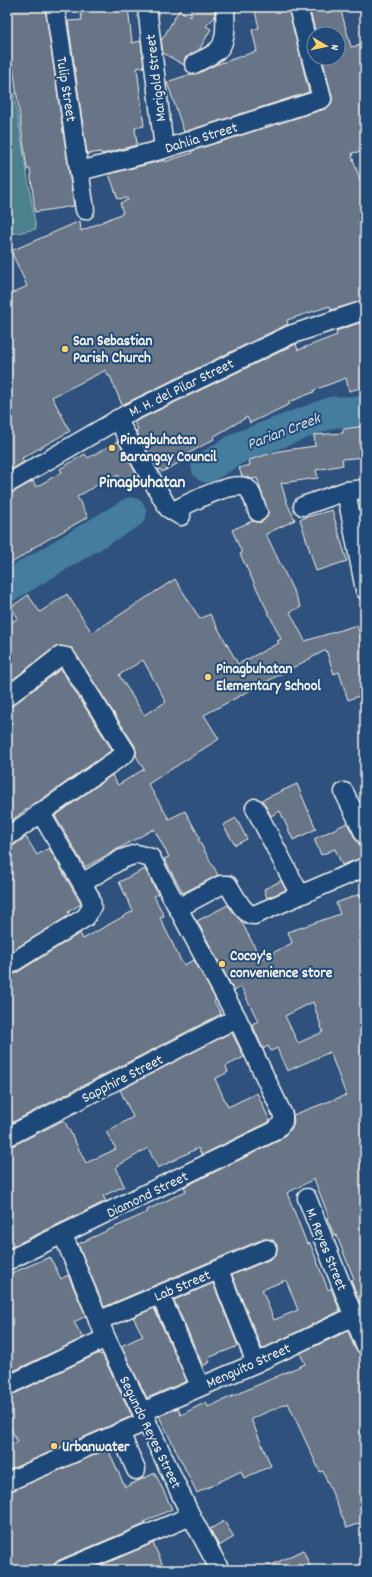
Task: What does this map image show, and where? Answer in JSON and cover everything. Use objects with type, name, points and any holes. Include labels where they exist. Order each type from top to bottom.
[{"type":"street","name":"Tulip Street","points":[[55,7],[85,210]]},
{"type":"street","name":"Marigold Street","points":[[147,7],[164,148]]},
{"type":"street","points":[[194,64],[218,51],[222,46],[225,23],[225,7]]},
{"type":"street","name":"Dahlia Street","points":[[80,171],[164,148],[322,99],[298,7]]},
{"type":"street","name":"M. H. del Pilar Street","points":[[7,484],[117,419],[290,335],[365,310]]},
{"type":"street","points":[[117,419],[168,508],[177,513],[216,491],[238,486],[245,487],[249,490],[258,512]]},
{"type":"street","points":[[303,506],[346,491],[365,489]]},
{"type":"street","points":[[346,491],[365,590]]},
{"type":"street","points":[[7,697],[60,656],[66,657],[126,752],[7,837]]},
{"type":"street","points":[[344,792],[365,835]]},
{"type":"street","points":[[255,808],[300,895]]},
{"type":"street","points":[[7,966],[86,917],[92,906],[90,897],[40,812]]},
{"type":"street","points":[[82,883],[122,859],[136,854],[142,854],[151,858],[237,1018]]},
{"type":"street","points":[[178,908],[221,885],[228,885],[246,912],[251,915],[258,914],[365,867]]},
{"type":"street","name":"Diamond Street","points":[[7,1261],[275,1131],[283,1122],[283,1115],[237,1018]]},
{"type":"street","name":"Sapphire Street","points":[[7,1137],[237,1018]]},
{"type":"street","name":"M. Reyes Street","points":[[307,1198],[365,1345]]},
{"type":"street","name":"Segundo Reyes Street","points":[[62,1235],[106,1338],[191,1516],[220,1570]]},
{"type":"street","name":"Lab Street","points":[[98,1321],[267,1249]]},
{"type":"street","points":[[219,1270],[256,1363]]},
{"type":"street","points":[[160,1295],[200,1386]]},
{"type":"street","name":"Menguito Street","points":[[7,1482],[120,1432],[144,1416],[200,1386],[256,1363],[354,1316]]},
{"type":"street","points":[[7,1386],[106,1338]]},
{"type":"street","points":[[120,1432],[136,1470]]},
{"type":"street","points":[[63,1570],[191,1516]]},
{"type":"green space","points":[[7,69],[10,69],[36,229],[7,235]]},
{"type":"building","points":[[18,7],[45,7],[74,206],[35,212],[30,169],[27,169],[13,67],[7,67],[7,9]]},
{"type":"building","points":[[80,7],[128,7],[132,43],[141,41],[144,67],[137,68],[144,126],[135,128],[137,145],[102,154],[101,152],[87,154],[68,21],[82,20]]},
{"type":"building","points":[[191,7],[215,7],[215,17],[206,26],[211,29],[199,50],[185,58],[184,65],[163,53],[161,39],[179,10],[191,17]]},
{"type":"building","points":[[257,7],[288,7],[309,92],[184,132],[167,82],[191,74],[199,73],[215,65],[257,51],[252,30],[259,28],[255,11],[258,10]]},
{"type":"building","points":[[309,7],[340,7],[345,26],[314,26]]},
{"type":"building","points":[[346,29],[351,47],[365,44],[365,151],[352,153],[352,156],[365,194],[365,300],[331,310],[330,306],[287,320],[288,324],[122,405],[106,370],[52,397],[70,431],[22,458],[24,462],[7,472],[7,296],[27,286],[11,251],[80,221],[81,231],[123,213],[120,203],[128,200],[127,198],[118,199],[109,174],[164,160],[164,162],[192,153],[191,151],[325,109],[332,102],[332,96],[324,66],[346,66]]},
{"type":"building","points":[[365,321],[365,387],[349,391],[346,378],[314,390],[314,392],[289,402],[290,404],[250,423],[247,417],[213,437],[214,439],[186,455],[187,458],[162,472],[160,469],[158,470],[136,431],[138,429],[134,422],[296,344],[298,350],[337,335],[336,331]]},
{"type":"building","points":[[365,426],[365,457],[342,459],[343,465],[316,470],[318,478],[281,483],[287,503],[295,520],[266,534],[301,607],[290,612],[305,641],[357,625],[365,652],[365,694],[348,700],[339,672],[334,674],[326,650],[204,715],[219,739],[148,784],[169,819],[185,811],[200,838],[198,839],[218,875],[183,893],[164,859],[169,857],[154,829],[85,867],[55,816],[112,775],[118,785],[144,769],[136,756],[135,746],[72,648],[61,646],[54,648],[7,684],[7,626],[18,618],[11,607],[28,595],[40,612],[67,594],[92,633],[175,579],[200,619],[210,614],[238,664],[279,643],[277,641],[281,639],[240,554],[242,553],[232,530],[252,521],[262,522],[268,513],[257,478],[252,479],[242,476],[239,468],[250,465],[249,460],[279,451],[315,446],[314,435],[343,433],[343,429]],"holes":[[[143,660],[166,702],[144,715],[119,675]]]},
{"type":"building","points":[[118,441],[140,480],[126,489],[118,475],[105,483],[104,481],[77,497],[88,517],[31,549],[32,550],[7,566],[7,494],[12,493],[33,481],[36,487],[62,472],[60,469],[85,454],[88,458]]},
{"type":"building","points":[[332,510],[347,561],[316,571],[300,519]]},
{"type":"building","points":[[61,669],[112,750],[38,802],[34,803],[7,824],[7,707],[13,705]]},
{"type":"building","points":[[297,784],[316,829],[293,840],[280,811],[271,816],[262,800]]},
{"type":"building","points":[[236,818],[247,839],[235,845],[223,825]]},
{"type":"building","points":[[347,823],[359,844],[365,845],[365,857],[342,865],[335,849],[321,855],[314,839]]},
{"type":"building","points":[[26,837],[37,855],[49,848],[81,904],[68,912],[70,915],[7,954],[7,847],[13,846]]},
{"type":"building","points":[[145,869],[158,894],[154,896],[164,916],[160,918],[181,961],[184,965],[194,960],[216,1000],[214,1001],[221,1014],[7,1125],[7,976],[13,975],[80,933],[83,939],[133,911],[119,882]]},
{"type":"building","points":[[281,881],[286,890],[267,898],[264,889]]},
{"type":"building","points":[[360,894],[365,908],[365,1316],[351,1280],[354,1279],[336,1234],[334,1235],[327,1218],[329,1217],[314,1179],[287,1193],[307,1244],[310,1243],[328,1290],[331,1288],[340,1311],[262,1349],[232,1275],[275,1256],[277,1245],[273,1240],[268,1239],[263,1239],[104,1307],[78,1244],[148,1212],[147,1210],[186,1191],[184,1187],[280,1140],[291,1129],[294,1122],[293,1115],[346,1095],[330,1052],[287,1071],[277,1048],[271,1051],[268,1046],[263,1049],[252,1024],[258,1021],[241,987],[234,991],[197,921],[228,905],[241,921],[261,959],[292,943],[288,932],[340,914],[336,903]],"holes":[[[313,1002],[323,1032],[298,1043],[285,1016]],[[286,1280],[298,1310],[274,1320],[262,1290]]]},
{"type":"building","points":[[232,1033],[244,1057],[226,1066],[228,1072],[215,1079],[228,1107],[257,1093],[270,1121],[269,1122],[202,1155],[198,1148],[158,1168],[148,1148],[116,1167],[124,1186],[103,1196],[106,1201],[7,1249],[7,1147],[12,1146],[64,1120],[86,1163],[116,1149],[106,1132],[133,1117],[120,1090]]},
{"type":"building","points":[[50,1257],[61,1279],[68,1275],[86,1316],[74,1322],[83,1338],[7,1374],[7,1275]]},
{"type":"building","points":[[213,1283],[238,1346],[208,1358],[210,1362],[203,1366],[174,1300]]},
{"type":"building","points":[[154,1308],[187,1381],[147,1398],[121,1346],[143,1336],[133,1317]]},
{"type":"building","points":[[348,1331],[355,1349],[359,1353],[365,1355],[365,1521],[347,1528],[323,1471],[320,1472],[288,1403],[251,1419],[271,1466],[244,1478],[241,1471],[197,1493],[159,1416],[178,1408],[181,1415],[206,1402],[208,1407],[305,1364],[300,1353]]},
{"type":"building","points":[[99,1353],[100,1355],[102,1354],[132,1416],[7,1471],[7,1446],[17,1442],[7,1420],[7,1396],[12,1395]]},
{"type":"building","points":[[108,1449],[125,1487],[155,1473],[172,1509],[144,1522],[145,1524],[59,1560],[54,1564],[53,1570],[7,1570],[7,1492]]},
{"type":"building","points":[[224,1521],[234,1537],[219,1546],[210,1529]]},
{"type":"building","points":[[153,1543],[165,1570],[90,1570]]},
{"type":"building","points":[[303,1550],[312,1570],[261,1570]]},
{"type":"waterway","name":"Parian Creek","points":[[207,467],[240,447],[333,412],[365,412]]},
{"type":"waterway","name":"Parian Creek","points":[[7,587],[131,513]]},
{"type":"place","name":"San Sebastian Parish Church","points":[[65,349]]},
{"type":"place","name":"Pinagbuhatan Barangay Council","points":[[112,448]]},
{"type":"place","name":"Pinagbuhatan Elementary School","points":[[208,677]]},
{"type":"place","name":"Cocoy's convenience store","points":[[222,964]]},
{"type":"place","name":"Urbanwater","points":[[54,1446]]},
{"type":"district","name":"Pinagbuhatan","points":[[142,481]]}]
